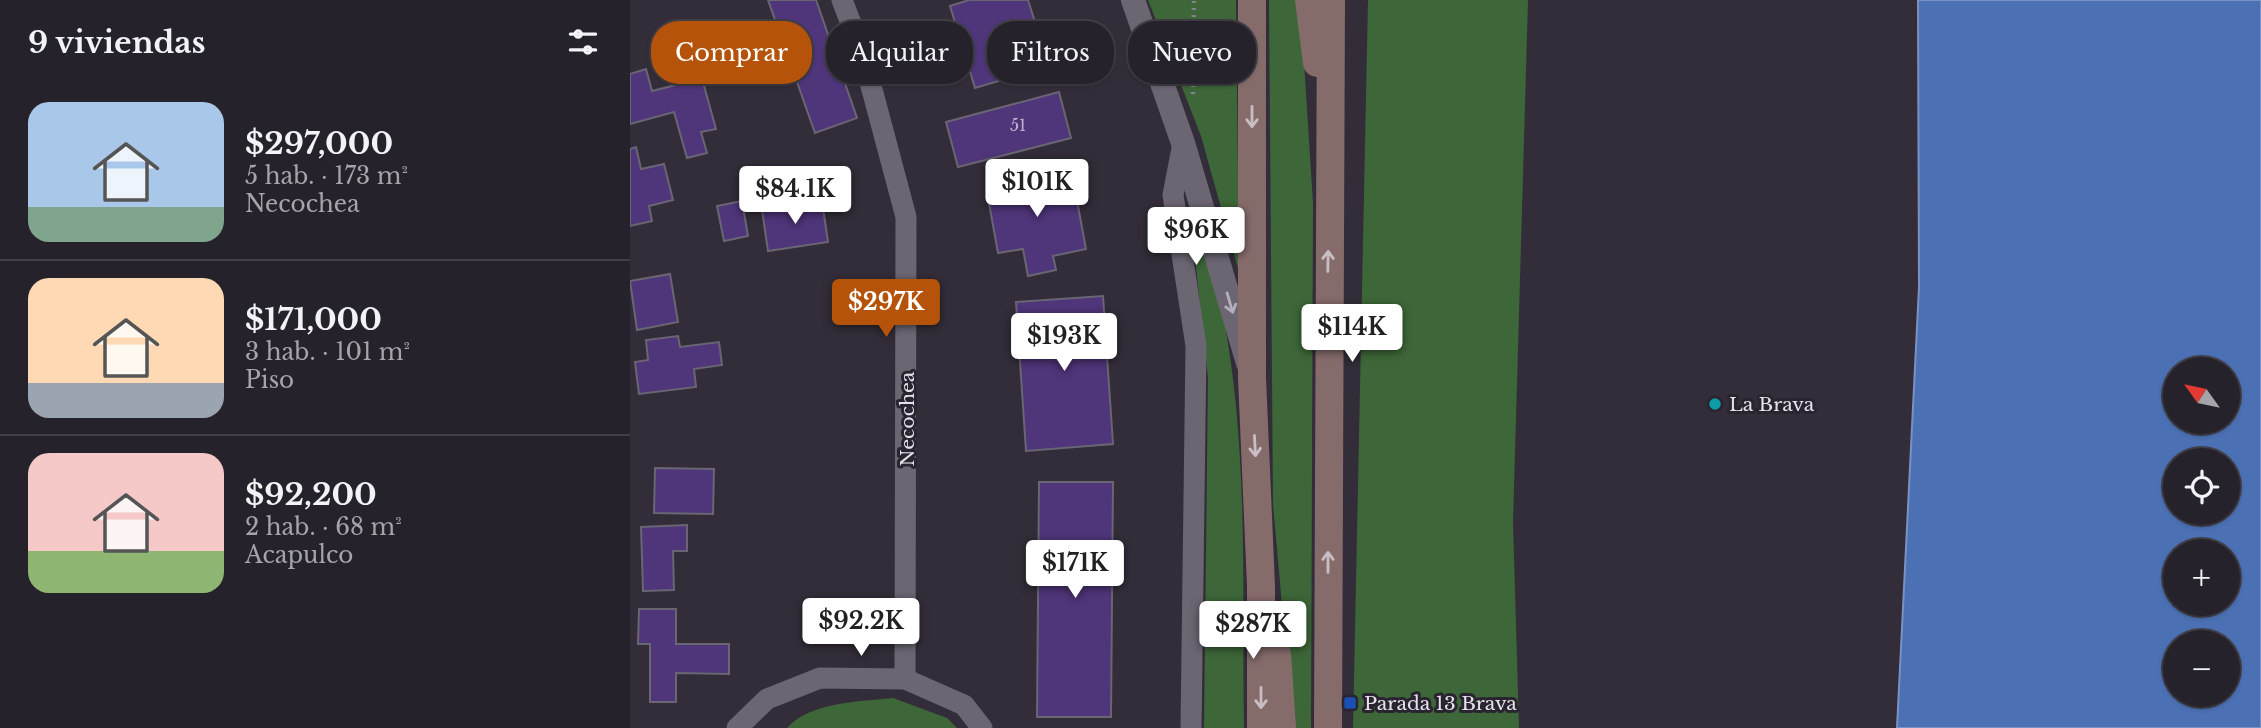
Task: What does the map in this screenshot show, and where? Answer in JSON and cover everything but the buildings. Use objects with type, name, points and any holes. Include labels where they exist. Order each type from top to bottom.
[{"type":"main road","points":[[1252,0],[1252,377],[1261,586],[1261,728]]},
{"type":"main road","points":[[1309,0],[1312,37],[1330,124]]},
{"type":"main road","points":[[1328,728],[1331,0]]},
{"type":"main road","points":[[1261,586],[1273,623],[1282,728]]},
{"type":"street","name":"Necochea","points":[[842,0],[863,52],[906,217],[905,679]]},
{"type":"street","points":[[1133,0],[1183,143],[1252,377]]},
{"type":"street","points":[[1183,143],[1173,195],[1196,346],[1191,728]]},
{"type":"street","points":[[737,728],[767,699],[820,678],[905,679],[964,705],[982,728]]},
{"type":"path","points":[[1183,143],[1193,104],[1194,0]]},
{"type":"green space","points":[[1148,0],[1236,0],[1236,21],[1156,21]]},
{"type":"green space","points":[[1269,0],[1300,0],[1313,203],[1311,728],[1293,728],[1273,504]]},
{"type":"green space","points":[[1368,0],[1528,0],[1513,522],[1519,728],[1353,728]]},
{"type":"green space","points":[[1181,84],[1237,84],[1239,272],[1201,136]]},
{"type":"green space","points":[[1189,203],[1220,301],[1237,417],[1241,468],[1244,728],[1204,728],[1208,377]]},
{"type":"green space","points":[[893,698],[947,718],[957,728],[787,728],[809,712],[837,704]]},
{"type":"water","points":[[1918,0],[2261,0],[2261,728],[1897,728],[1919,287]]},
{"type":"place","name":"La Brava","points":[[1715,404]]},
{"type":"place","name":"Parada 13 Brava","points":[[1350,703]]}]
